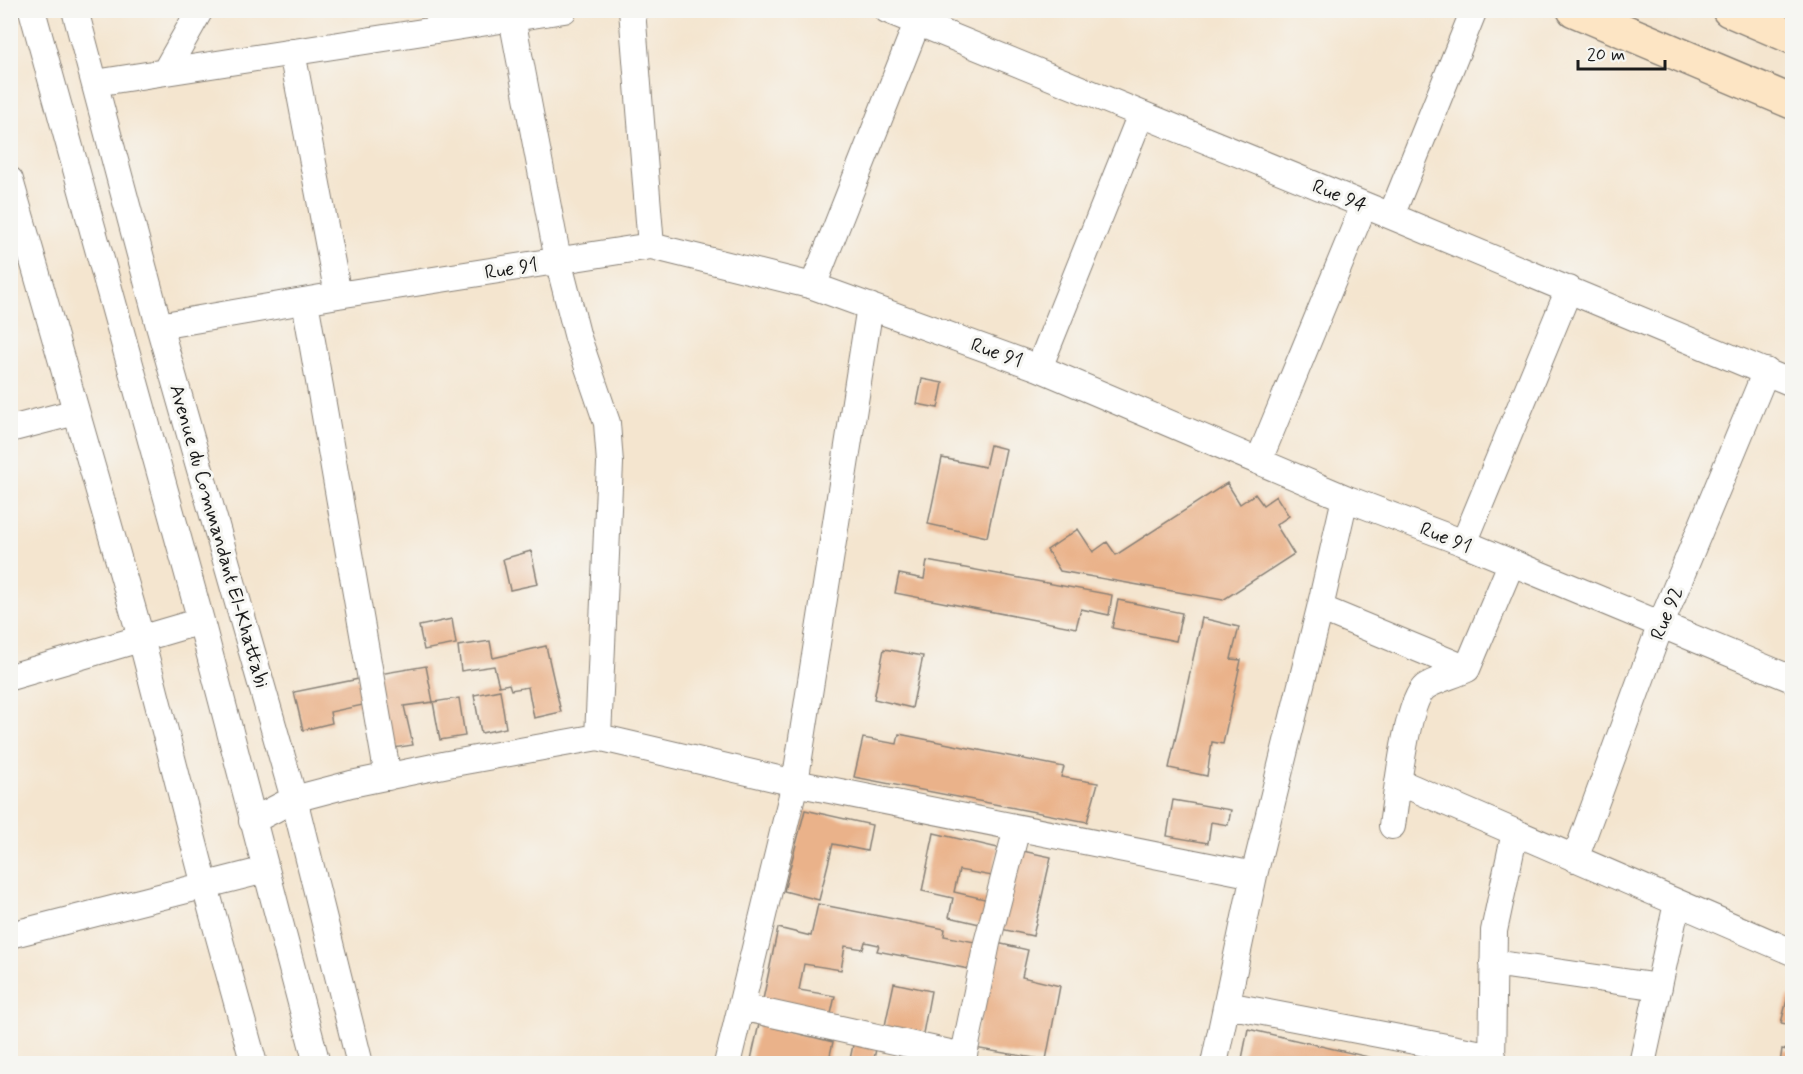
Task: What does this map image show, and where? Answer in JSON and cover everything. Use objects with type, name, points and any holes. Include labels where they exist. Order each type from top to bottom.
[{"type":"main road","points":[[1574,10],[1792,102]]},
{"type":"main road","points":[[1729,10],[1792,37]]},
{"type":"street","name":"Avenue du Commandant El-Khattabi","points":[[33,10],[201,621],[317,1064]]},
{"type":"street","name":"Avenue du Commandant El-Khattabi","points":[[75,10],[159,326],[294,799],[360,1064]]},
{"type":"street","points":[[165,72],[200,10]]},
{"type":"street","points":[[95,83],[564,10]]},
{"type":"street","points":[[632,10],[651,246]]},
{"type":"street","name":"Rue 94","points":[[887,10],[1569,289],[1792,383]]},
{"type":"street","points":[[1391,216],[1474,10]]},
{"type":"street","points":[[512,18],[558,260],[578,338],[607,423],[610,463],[598,737]]},
{"type":"street","points":[[813,286],[917,23]]},
{"type":"street","points":[[292,52],[338,295]]},
{"type":"street","points":[[1039,368],[1141,114]]},
{"type":"street","points":[[10,180],[141,638],[254,1064]]},
{"type":"street","points":[[1260,460],[1364,205]]},
{"type":"street","name":"Rue 91","points":[[159,326],[338,295],[651,246],[813,286],[1039,368],[1345,498],[1464,543],[1792,679]]},
{"type":"street","points":[[1464,543],[1569,289]]},
{"type":"street","points":[[305,301],[388,777]]},
{"type":"street","points":[[727,1064],[795,783],[870,306]]},
{"type":"street","name":"Rue 92","points":[[1575,859],[1661,624],[1766,371]]},
{"type":"street","points":[[10,429],[76,412]]},
{"type":"street","points":[[1214,1064],[1254,875],[1345,498]]},
{"type":"street","points":[[1392,826],[1409,726],[1417,697],[1425,687],[1467,669],[1511,564]]},
{"type":"street","points":[[1320,608],[1467,669]]},
{"type":"street","points":[[10,677],[201,621]]},
{"type":"street","points":[[252,821],[294,799],[351,784],[598,737],[795,783],[1254,875]]},
{"type":"street","points":[[1399,782],[1792,952]]},
{"type":"street","points":[[741,1007],[963,1060],[987,943],[1017,828]]},
{"type":"street","points":[[1227,1005],[1493,1060],[1494,931],[1515,832]]},
{"type":"street","points":[[10,935],[265,870]]},
{"type":"street","points":[[1642,1064],[1677,903]]},
{"type":"street","points":[[1494,963],[1659,987]]},
{"type":"building","points":[[922,379],[943,383],[938,408],[917,404]]},
{"type":"building","points":[[990,445],[1006,449],[987,537],[928,524],[942,458],[985,467]]},
{"type":"building","points":[[1227,483],[1240,504],[1255,494],[1263,505],[1276,496],[1289,516],[1276,525],[1294,554],[1223,600],[1060,571],[1047,550],[1078,529],[1093,552],[1107,542],[1116,555]]},
{"type":"building","points":[[531,551],[538,584],[510,590],[503,559]]},
{"type":"building","points":[[927,561],[1112,595],[1109,615],[1081,609],[1076,628],[895,593],[899,574],[924,579]]},
{"type":"building","points":[[1118,600],[1182,613],[1176,641],[1112,628]]},
{"type":"building","points":[[1202,618],[1239,627],[1231,659],[1241,660],[1223,744],[1212,742],[1207,776],[1169,768]]},
{"type":"building","points":[[452,619],[456,644],[424,650],[419,626]]},
{"type":"building","points":[[490,641],[493,658],[546,646],[561,712],[534,718],[528,687],[511,690],[509,684],[499,686],[494,666],[461,671],[458,646]]},
{"type":"building","points":[[884,649],[923,656],[912,708],[874,699]]},
{"type":"building","points":[[426,666],[433,702],[404,706],[413,745],[387,749],[373,675]]},
{"type":"building","points":[[359,679],[363,705],[330,712],[332,723],[303,730],[294,692]]},
{"type":"building","points":[[500,690],[506,728],[481,733],[474,695]]},
{"type":"building","points":[[459,698],[465,736],[440,740],[433,702]]},
{"type":"building","points":[[899,734],[1064,767],[1061,777],[1098,783],[1087,822],[854,777],[863,738],[897,744]]},
{"type":"building","points":[[1173,800],[1231,810],[1228,825],[1211,822],[1208,843],[1167,836]]},
{"type":"building","points":[[805,810],[872,825],[867,851],[833,844],[819,900],[784,891]]},
{"type":"building","points":[[934,833],[998,848],[992,876],[959,870],[954,892],[989,900],[984,925],[949,917],[953,898],[922,891]]},
{"type":"building","points":[[1018,850],[1051,857],[1033,936],[1001,929]]},
{"type":"building","points":[[818,904],[945,929],[944,936],[980,943],[974,970],[877,951],[879,945],[865,942],[863,949],[845,946],[841,970],[804,964],[799,990],[835,996],[829,1023],[761,1009],[778,928],[811,936]]},
{"type":"building","points":[[997,943],[1028,950],[1022,977],[1060,986],[1046,1060],[974,1048]]},
{"type":"building","points":[[894,983],[931,991],[921,1044],[883,1035]]},
{"type":"building","points":[[1788,996],[1792,997],[1792,1025],[1781,1023]]},
{"type":"building","points":[[759,1024],[833,1042],[828,1064],[750,1064]]},
{"type":"building","points":[[1248,1029],[1394,1063],[1394,1064],[1241,1064]]},
{"type":"building","points":[[854,1040],[877,1044],[873,1064],[849,1064]]},
{"type":"building","points":[[1782,1049],[1792,1051],[1792,1064],[1780,1064]]}]
